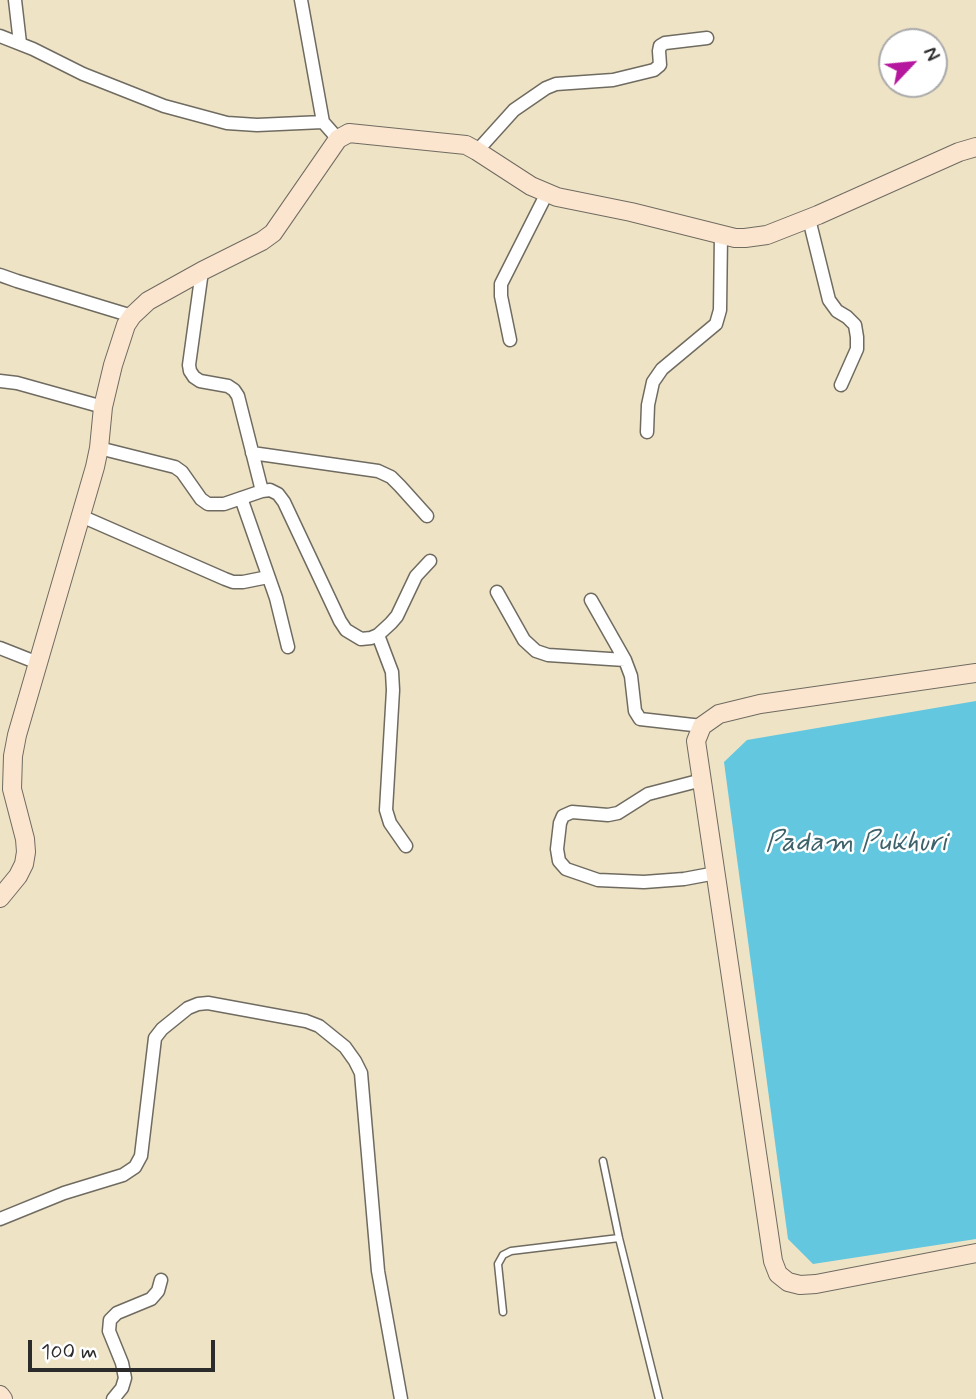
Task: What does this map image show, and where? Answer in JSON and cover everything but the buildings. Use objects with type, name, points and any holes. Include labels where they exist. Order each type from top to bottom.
[{"type":"street","points":[[15,0],[20,43]]},
{"type":"street","points":[[301,0],[323,122],[338,139]]},
{"type":"street","points":[[0,36],[131,94],[215,121],[257,125],[323,122]]},
{"type":"street","points":[[477,151],[514,110],[546,88],[556,84],[612,80],[653,70],[660,65],[660,46],[665,43],[707,38]]},
{"type":"street","points":[[0,898],[18,876],[26,852],[12,789],[17,735],[99,448],[103,407],[125,326],[148,301],[273,233],[338,139],[349,133],[466,145],[531,187],[547,193],[735,238],[758,237],[808,219],[959,152],[976,147]]},
{"type":"street","points":[[510,340],[501,284],[547,193]]},
{"type":"street","points":[[808,219],[829,300],[837,311],[855,325],[857,349],[841,385]]},
{"type":"street","points":[[647,432],[648,405],[653,382],[662,369],[716,324],[720,310],[721,234]]},
{"type":"street","points":[[202,271],[190,372],[200,381],[228,386],[238,396],[262,491]]},
{"type":"street","points":[[0,275],[132,316]]},
{"type":"street","points":[[0,381],[103,407]]},
{"type":"street","points":[[99,448],[175,467],[208,504],[224,504],[262,491],[278,494],[346,630],[361,639],[378,635],[397,617],[416,576],[430,561]]},
{"type":"street","points":[[252,453],[378,471],[391,477],[427,516]]},
{"type":"street","points":[[241,498],[276,598],[288,647]]},
{"type":"street","points":[[81,516],[233,582],[268,577]]},
{"type":"street","points":[[497,592],[524,640],[536,651],[548,655],[625,660]]},
{"type":"street","points":[[591,600],[625,660],[631,676],[635,711],[640,719],[702,726]]},
{"type":"street","points":[[378,635],[391,672],[393,690],[386,810],[390,822],[406,846]]},
{"type":"street","points":[[0,648],[38,663]]},
{"type":"street","points":[[976,673],[760,704],[719,714],[702,726],[696,741],[773,1261],[778,1274],[788,1282],[800,1285],[816,1284],[976,1253]]},
{"type":"street","points":[[702,780],[648,794],[618,813],[608,815],[572,812],[563,816],[557,849],[559,861],[566,869],[598,880],[644,882],[716,873]]},
{"type":"street","points":[[0,1219],[65,1193],[123,1175],[135,1167],[141,1156],[155,1038],[188,1008],[208,1003],[306,1021],[319,1026],[345,1047],[360,1073],[378,1271],[401,1399]]},
{"type":"street","points":[[113,1399],[122,1388],[125,1378],[109,1331],[110,1320],[117,1313],[151,1299],[158,1291],[161,1280]]},
{"type":"lane","points":[[603,1161],[659,1399]]},
{"type":"lane","points":[[503,1312],[498,1264],[503,1255],[511,1251],[619,1238]]},
{"type":"water","name":"Padam Pukhuri","points":[[976,701],[976,1239],[813,1264],[788,1239],[724,762],[747,740]]}]
